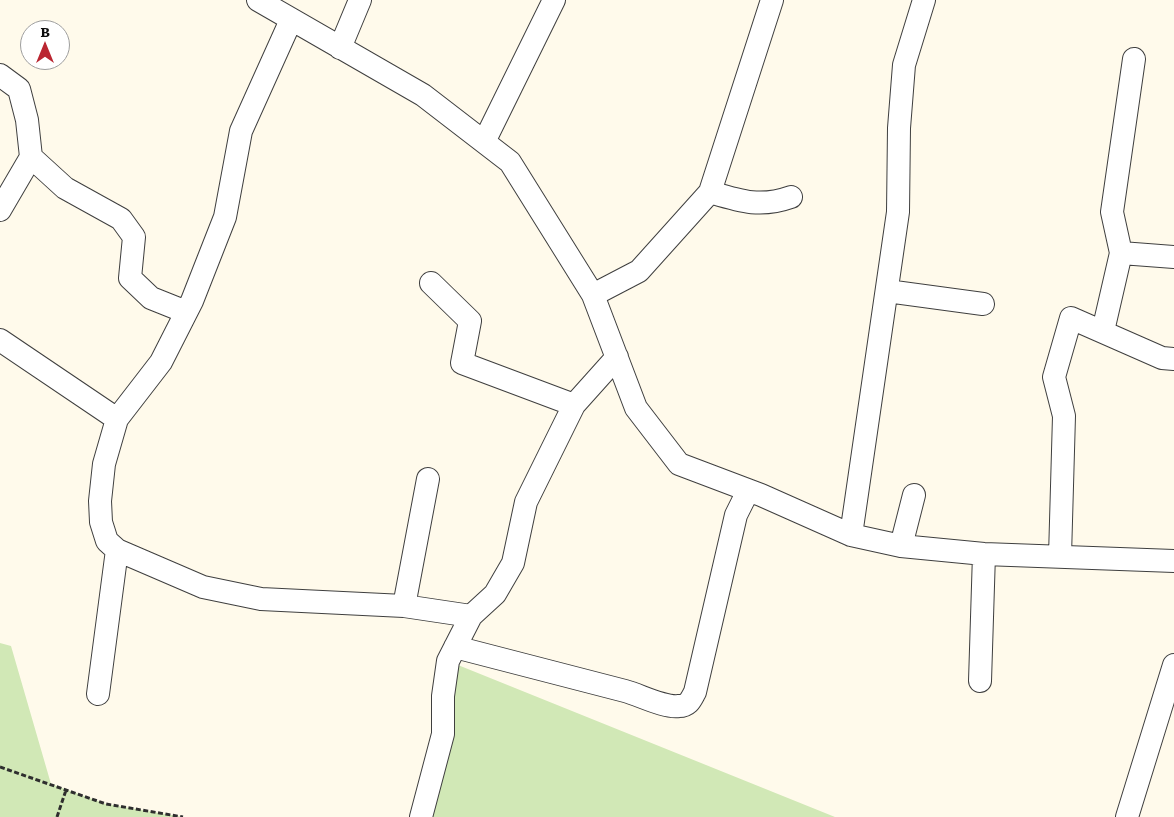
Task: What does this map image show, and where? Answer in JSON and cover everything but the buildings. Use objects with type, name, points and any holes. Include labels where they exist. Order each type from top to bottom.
[{"type":"street","points":[[258,0],[423,95],[510,162],[593,295],[636,408],[679,464],[761,495],[851,535],[902,546],[984,554],[1174,561]]},
{"type":"street","points":[[340,48],[360,0]]},
{"type":"street","points":[[484,142],[554,0]]},
{"type":"street","points":[[593,295],[639,270],[710,192],[772,0]]},
{"type":"street","points":[[851,535],[898,212],[899,128],[904,65],[924,0]]},
{"type":"street","points":[[291,20],[242,131],[225,217],[186,312],[161,362],[117,419],[104,464],[100,501],[101,522],[108,541],[117,550],[203,587],[261,599],[404,606],[471,616]]},
{"type":"street","points":[[1103,331],[1122,253],[1112,212],[1134,59]]},
{"type":"street","points":[[0,75],[19,89],[27,120],[31,157],[0,210]]},
{"type":"street","points":[[31,157],[65,188],[122,219],[134,237],[130,278],[151,298],[186,312]]},
{"type":"street","points":[[710,192],[737,200],[760,203],[775,202],[791,197]]},
{"type":"street","points":[[1122,253],[1174,257]]},
{"type":"street","points":[[431,282],[470,321],[462,363],[574,405]]},
{"type":"street","points":[[887,291],[983,304]]},
{"type":"street","points":[[1060,556],[1064,416],[1054,377],[1071,318],[1162,358],[1174,358]]},
{"type":"street","points":[[0,340],[117,419]]},
{"type":"street","points":[[421,817],[443,734],[443,696],[448,661],[471,616],[495,594],[513,564],[526,502],[574,405],[617,357]]},
{"type":"street","points":[[404,606],[428,479]]},
{"type":"street","points":[[455,647],[628,692],[672,706],[690,702],[695,692],[736,516],[748,491]]},
{"type":"street","points":[[902,546],[914,495]]},
{"type":"street","points":[[98,694],[117,550]]},
{"type":"street","points":[[980,681],[984,554]]},
{"type":"street","points":[[1127,817],[1174,665]]},
{"type":"path","points":[[0,767],[106,804],[183,817]]},
{"type":"path","points":[[56,817],[66,790]]},
{"type":"green space","points":[[0,643],[11,646],[51,784],[106,804],[183,817],[0,817]]},
{"type":"green space","points":[[448,661],[835,817],[422,817]]}]
